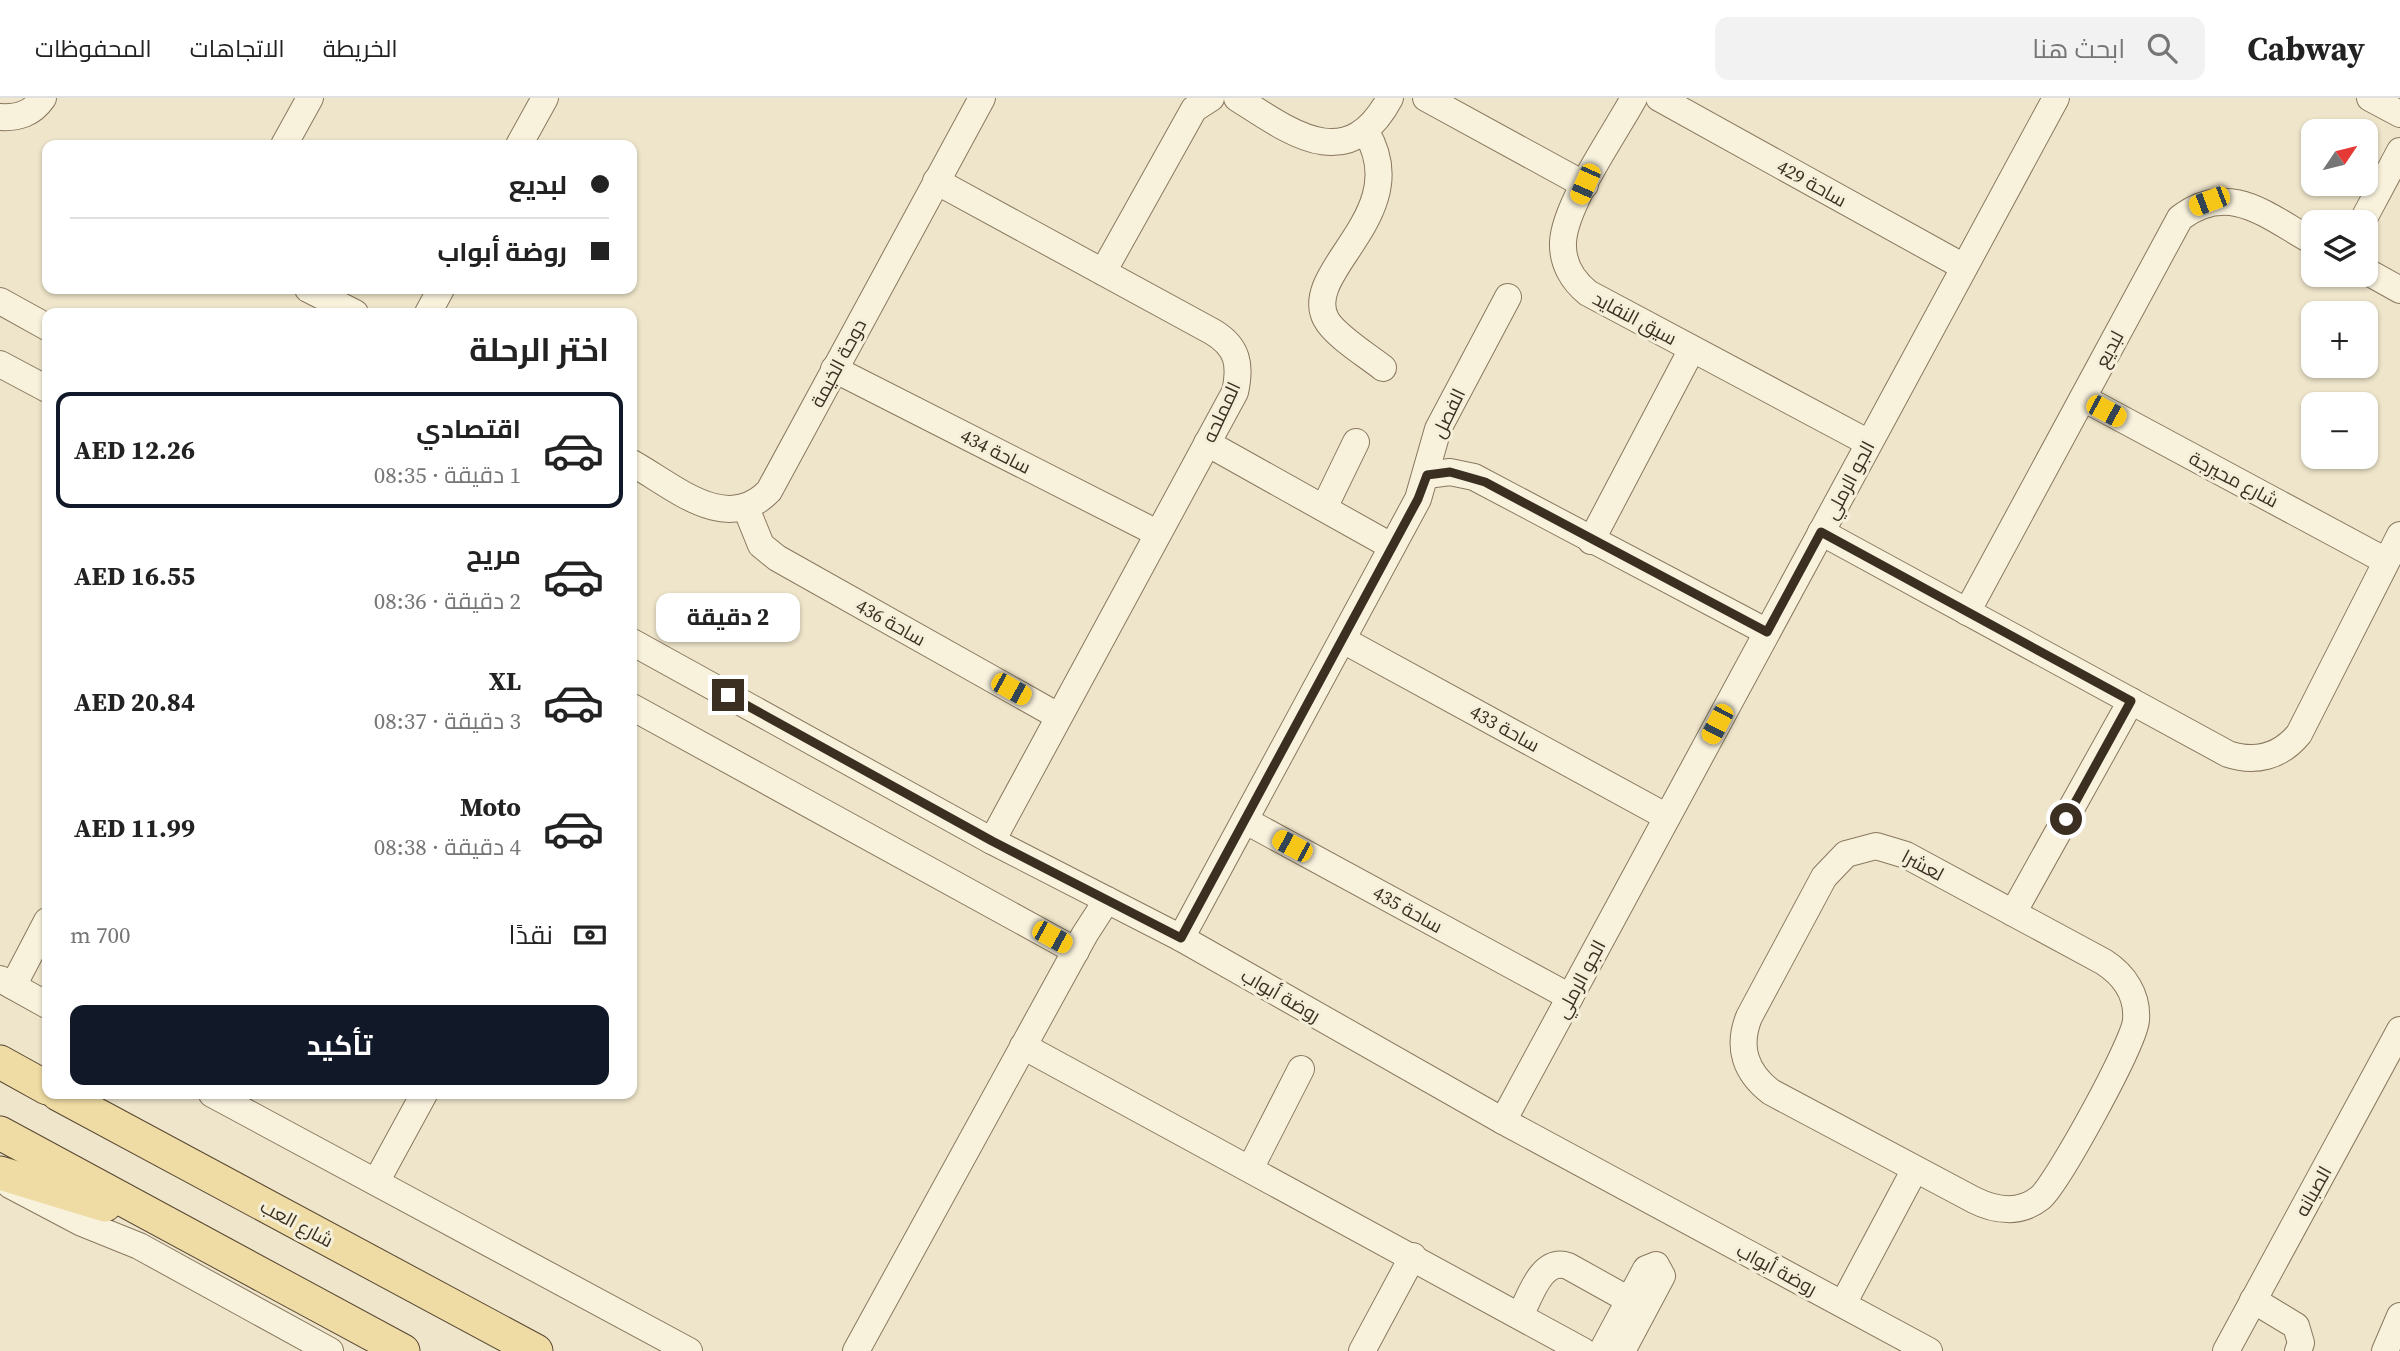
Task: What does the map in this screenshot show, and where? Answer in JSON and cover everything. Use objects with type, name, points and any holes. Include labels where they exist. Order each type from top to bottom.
[{"type":"main road","points":[[0,1062],[42,1085]]},
{"type":"main road","name":"شارع العب","points":[[67,1099],[536,1351]]},
{"type":"main road","points":[[0,1133],[403,1351]]},
{"type":"main road","points":[[0,1173],[178,1228]]},
{"type":"street","points":[[0,117],[23,115],[33,110],[43,98]]},
{"type":"street","points":[[287,140],[310,98]]},
{"type":"street","points":[[522,140],[545,98]]},
{"type":"street","name":"دوحة الخيمة","points":[[746,508],[759,501],[778,478],[834,369],[982,98]]},
{"type":"street","points":[[1237,98],[1309,139],[1339,142],[1366,132],[1380,118],[1391,98]]},
{"type":"street","points":[[1426,98],[1585,184]]},
{"type":"street","name":"سيق النفايد","points":[[1634,98],[1585,184],[1563,241],[1569,272],[1577,285],[1869,443]]},
{"type":"street","name":"ساحة 429","points":[[1660,98],[1964,267]]},
{"type":"street","name":"الجو الرملي","points":[[1503,1121],[2056,98]]},
{"type":"street","points":[[1103,272],[1199,102]]},
{"type":"street","points":[[1366,132],[1379,160],[1378,193],[1326,287],[1322,308],[1331,326],[1383,368]]},
{"type":"street","points":[[2369,210],[2400,154]]},
{"type":"street","name":"المملحه","points":[[936,181],[1213,332],[1235,352],[1239,361],[1235,392],[992,841]]},
{"type":"street","name":"لبديع","points":[[1967,612],[2167,237],[2180,218],[2194,208],[2226,200],[2247,205],[2301,235]]},
{"type":"street","points":[[2378,278],[2400,290]]},
{"type":"street","points":[[318,294],[345,308]]},
{"type":"street","name":"الفصل","points":[[1181,938],[1418,499],[1438,429],[1508,298]]},
{"type":"street","points":[[0,301],[42,324]]},
{"type":"street","name":"سيق النفايد","points":[[1591,541],[1692,349]]},
{"type":"street","points":[[0,363],[42,386]]},
{"type":"street","name":"ساحة 434","points":[[834,369],[1157,533]]},
{"type":"street","name":"شارع محيرجة","points":[[2083,398],[2386,561]]},
{"type":"street","points":[[1324,508],[1356,442]]},
{"type":"street","points":[[1207,443],[1391,546]]},
{"type":"street","points":[[637,466],[707,505],[724,511],[746,508]]},
{"type":"street","points":[[1427,475],[1450,472],[1474,477],[1767,632]]},
{"type":"street","name":"ساحة 436","points":[[746,508],[761,545],[777,558],[1058,716]]},
{"type":"street","points":[[1821,532],[2228,754],[2251,759],[2274,754],[2299,734],[2400,535]]},
{"type":"street","name":"ساحة 433","points":[[1343,640],[1667,817]]},
{"type":"street","name":"روضة أبواب","points":[[637,645],[992,841],[1181,938],[1503,1121],[1929,1351]]},
{"type":"street","points":[[2014,914],[2131,701]]},
{"type":"street","points":[[637,714],[1076,951]]},
{"type":"street","name":"ساحة 435","points":[[1246,821],[1570,997]]},
{"type":"street","name":"لعشرا","points":[[1860,848],[1892,848],[2115,970],[2132,992],[2136,1005],[2134,1033],[2049,1188],[2028,1205],[2014,1209],[1987,1207],[1915,1169],[1759,1083],[1745,1059],[1744,1030],[1824,877],[1846,854],[1860,848]]},
{"type":"street","points":[[856,1351],[1023,1046],[1107,900]]},
{"type":"street","points":[[42,929],[6,983],[42,1002]]},
{"type":"street","name":"الصبانه","points":[[2225,1351],[2400,1030]]},
{"type":"street","points":[[1023,1046],[1413,1256],[1583,1351]]},
{"type":"street","points":[[1250,1169],[1301,1069]]},
{"type":"street","points":[[221,1099],[689,1351]]},
{"type":"street","points":[[376,1182],[421,1099]]},
{"type":"street","points":[[1843,1304],[1915,1169]]},
{"type":"street","points":[[0,1179],[47,1207],[138,1246],[330,1351]]},
{"type":"street","points":[[1362,1351],[1413,1256]]},
{"type":"street","points":[[1520,1315],[1545,1270],[1559,1264],[1569,1266],[1629,1300]]},
{"type":"street","points":[[1602,1351],[1646,1269],[1659,1266],[1662,1276],[1622,1351]]},
{"type":"street","points":[[2253,1300],[2296,1326],[2301,1343],[2298,1351]]},
{"type":"street","points":[[2385,1351],[2400,1316]]},
{"type":"route","points":[[728,695],[992,841],[1181,938],[1418,499],[1427,475],[1438,472],[1462,473],[1485,482],[1591,541],[1767,632],[1821,532],[2131,701],[2066,819]]}]
